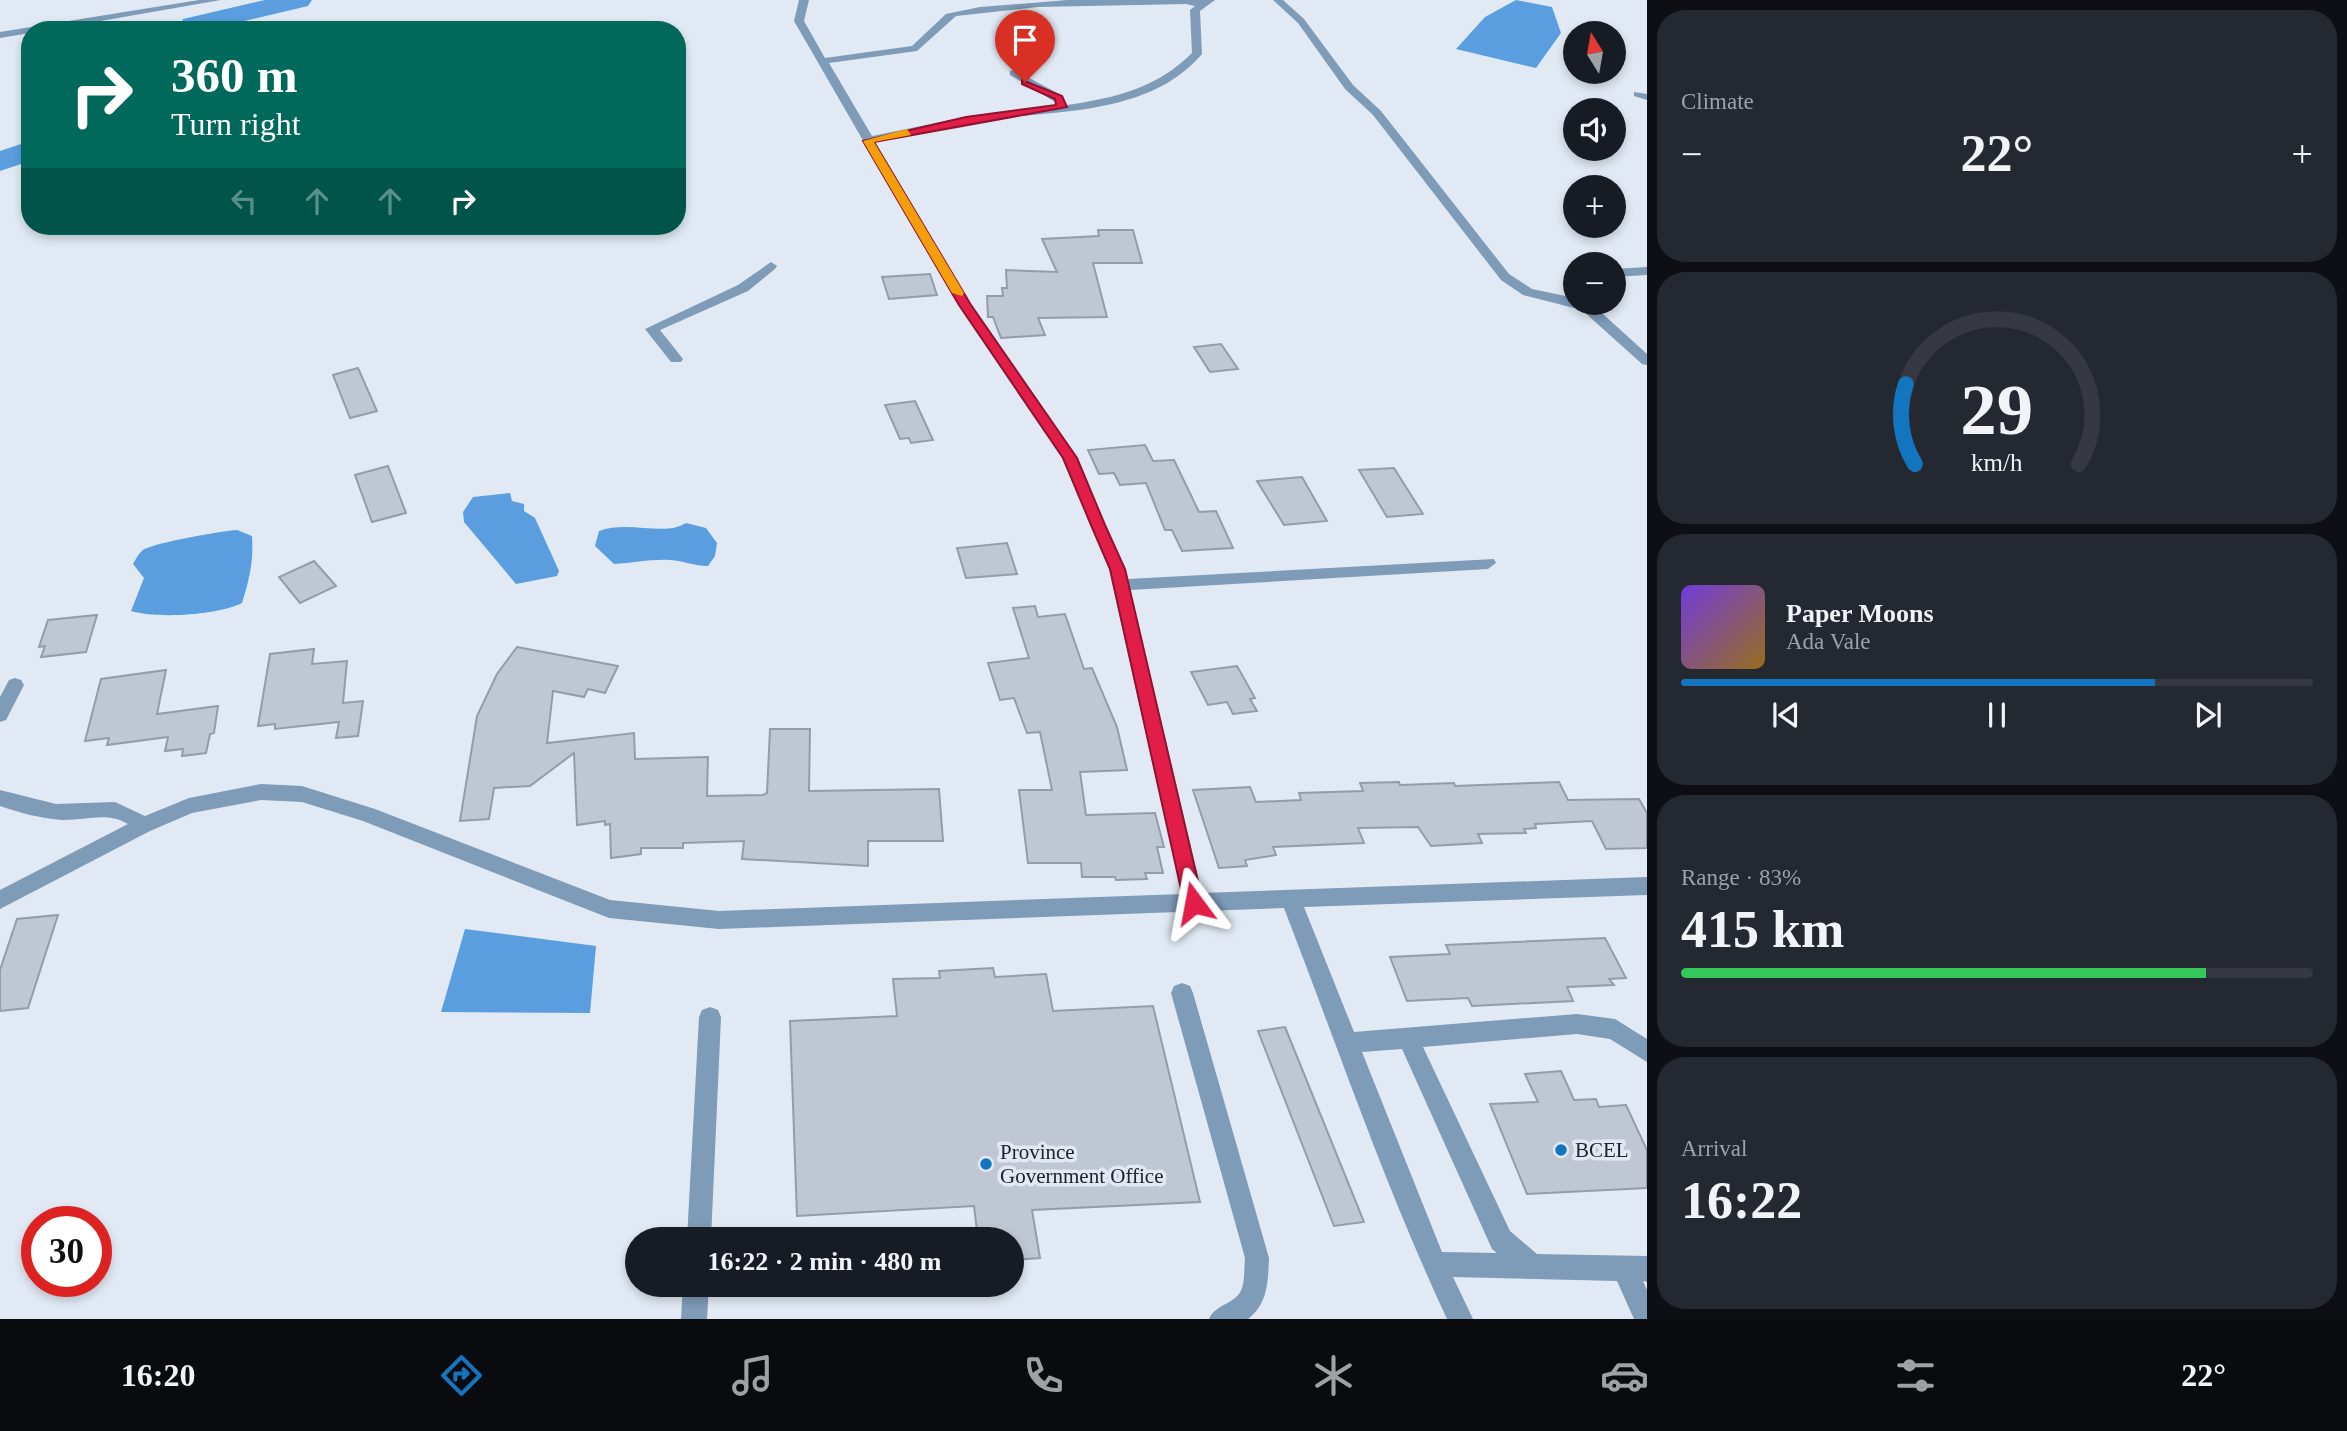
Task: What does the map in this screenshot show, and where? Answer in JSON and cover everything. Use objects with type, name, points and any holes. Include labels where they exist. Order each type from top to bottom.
[{"type":"street","points":[[86,21],[216,0]]},
{"type":"street","points":[[804,0],[799,21],[868,141],[965,305],[1070,458],[1117,569],[1194,903]]},
{"type":"street","points":[[1278,0],[1301,22],[1349,87],[1377,113],[1506,277],[1528,292],[1563,300]]},
{"type":"street","points":[[822,61],[914,50],[923,46],[947,17],[953,14],[1021,5],[1206,2]]},
{"type":"street","points":[[868,141],[977,118],[1058,109],[1132,94],[1169,80],[1188,67],[1197,54],[1195,10],[1206,2]]},
{"type":"street","points":[[0,35],[21,32]]},
{"type":"street","points":[[1014,73],[1059,98],[1063,103],[1058,109]]},
{"type":"street","points":[[676,359],[652,330],[743,288],[771,266]]},
{"type":"street","points":[[1626,272],[1647,271]]},
{"type":"street","points":[[1594,315],[1647,361]]},
{"type":"street","points":[[1121,585],[1488,564]]},
{"type":"street","points":[[0,715],[15,685]]},
{"type":"street","points":[[0,900],[143,825],[189,806],[261,792],[302,794],[368,815],[609,909],[719,920],[1647,886]]},
{"type":"street","points":[[0,798],[33,809],[66,812],[113,808],[131,813],[143,825]]},
{"type":"street","points":[[1291,900],[1434,1264],[1460,1319]]},
{"type":"street","points":[[1182,993],[1257,1258],[1255,1293],[1243,1310],[1222,1319]]},
{"type":"street","points":[[700,1227],[710,1017]]},
{"type":"street","points":[[1345,1043],[1577,1024],[1615,1029],[1647,1052]]},
{"type":"street","points":[[1408,1038],[1501,1240],[1533,1267]]},
{"type":"street","points":[[1434,1264],[1635,1269],[1647,1319]]},
{"type":"street","points":[[694,1319],[695,1297]]},
{"type":"water","points":[[1516,0],[1552,7],[1561,33],[1536,68],[1456,49],[1485,17]]},
{"type":"water","points":[[510,493],[512,501],[524,504],[524,511],[535,518],[559,571],[557,576],[516,584],[464,522],[463,512],[473,497]]},
{"type":"water","points":[[686,523],[706,528],[717,543],[715,556],[708,566],[663,560],[614,564],[595,546],[599,531],[623,527],[667,529]]},
{"type":"water","points":[[237,530],[252,536],[250,570],[242,603],[218,610],[187,614],[156,615],[131,611],[144,578],[133,564],[143,550],[173,541]]},
{"type":"water","points":[[465,929],[596,946],[590,1013],[441,1012]]},
{"type":"building","points":[[1098,230],[1133,230],[1142,263],[1093,263],[1107,317],[1038,318],[1045,335],[1001,338],[993,317],[988,317],[987,296],[1003,296],[1002,288],[1007,288],[1006,270],[1057,272],[1042,239],[1099,236]]},
{"type":"building","points":[[930,274],[937,295],[889,299],[882,277]]},
{"type":"building","points":[[1221,344],[1238,369],[1210,372],[1194,347]]},
{"type":"building","points":[[358,368],[377,411],[350,418],[333,375]]},
{"type":"building","points":[[915,401],[933,440],[911,443],[909,438],[900,439],[885,405]]},
{"type":"building","points":[[1145,445],[1153,461],[1174,460],[1199,512],[1216,511],[1233,548],[1182,551],[1172,530],[1165,530],[1146,483],[1120,485],[1114,473],[1099,474],[1088,450]]},
{"type":"building","points":[[388,466],[406,513],[372,522],[355,475]]},
{"type":"building","points":[[1394,468],[1423,514],[1387,517],[1359,470]]},
{"type":"building","points":[[1302,477],[1327,521],[1284,525],[1257,481]]},
{"type":"building","points":[[1007,543],[1017,574],[966,578],[957,548]]},
{"type":"building","points":[[314,561],[336,586],[300,603],[279,577]]},
{"type":"building","points":[[1035,606],[1038,617],[1065,614],[1084,669],[1092,668],[1117,727],[1127,770],[1080,772],[1086,815],[1155,813],[1164,847],[1157,847],[1163,873],[1145,873],[1147,879],[1116,880],[1115,877],[1082,877],[1081,863],[1028,863],[1019,790],[1052,790],[1040,732],[1027,733],[1014,698],[1000,700],[988,663],[1029,658],[1013,608]]},
{"type":"building","points":[[97,615],[86,652],[41,657],[45,646],[39,647],[48,620]]},
{"type":"building","points":[[517,647],[618,666],[605,693],[588,689],[584,697],[553,691],[547,743],[634,733],[635,759],[708,757],[707,796],[763,795],[767,793],[770,729],[810,729],[809,791],[939,789],[943,841],[868,841],[868,866],[742,859],[744,841],[683,843],[683,848],[641,848],[641,854],[611,858],[610,824],[605,825],[605,821],[577,825],[574,753],[530,786],[494,788],[489,819],[460,821],[477,716],[497,674]]},
{"type":"building","points":[[314,649],[312,664],[347,661],[343,703],[363,701],[358,736],[336,738],[339,722],[275,729],[275,724],[258,726],[270,654]]},
{"type":"building","points":[[1237,666],[1255,698],[1250,699],[1257,711],[1233,714],[1227,702],[1208,705],[1191,672]]},
{"type":"building","points":[[166,670],[157,714],[218,706],[214,733],[210,734],[206,753],[182,756],[183,749],[165,751],[168,737],[107,745],[109,738],[85,741],[101,679]]},
{"type":"building","points":[[1399,782],[1400,785],[1454,783],[1455,786],[1559,782],[1568,800],[1639,799],[1647,813],[1647,848],[1606,849],[1592,821],[1535,824],[1536,828],[1524,829],[1526,833],[1478,834],[1482,843],[1431,846],[1418,827],[1358,828],[1364,843],[1273,847],[1276,855],[1245,860],[1247,866],[1219,868],[1193,790],[1250,787],[1256,802],[1301,800],[1299,793],[1363,791],[1360,783]]},
{"type":"building","points":[[58,915],[28,1008],[0,1011],[0,970],[17,919]]},
{"type":"building","points":[[1605,938],[1626,978],[1609,979],[1614,985],[1567,987],[1573,1001],[1472,1006],[1468,998],[1407,1001],[1390,957],[1450,954],[1446,945]]},
{"type":"building","points":[[993,968],[995,977],[1046,974],[1053,1011],[1153,1006],[1200,1202],[1032,1210],[1040,1258],[1024,1259],[1024,1227],[977,1227],[974,1206],[797,1216],[790,1021],[897,1016],[893,979],[940,978],[939,971]]},
{"type":"building","points":[[1285,1027],[1364,1222],[1334,1226],[1258,1031]]},
{"type":"building","points":[[1561,1071],[1574,1100],[1596,1099],[1599,1107],[1626,1105],[1647,1150],[1647,1188],[1527,1194],[1490,1104],[1538,1102],[1525,1074]]},
{"type":"waterway","points":[[209,21],[299,0]]},
{"type":"waterway","points":[[0,162],[21,154]]},
{"type":"slow traffic","points":[[907,132],[868,141],[958,293]]},
{"type":"place","name":"BCEL","points":[[1561,1150]]},
{"type":"place","name":"Province Government Office","points":[[986,1164]]},
{"type":"route","points":[[1025,82],[1051,92],[1063,103],[1062,107],[966,120],[868,141],[965,305],[1070,458],[1117,569],[1194,903]]}]
